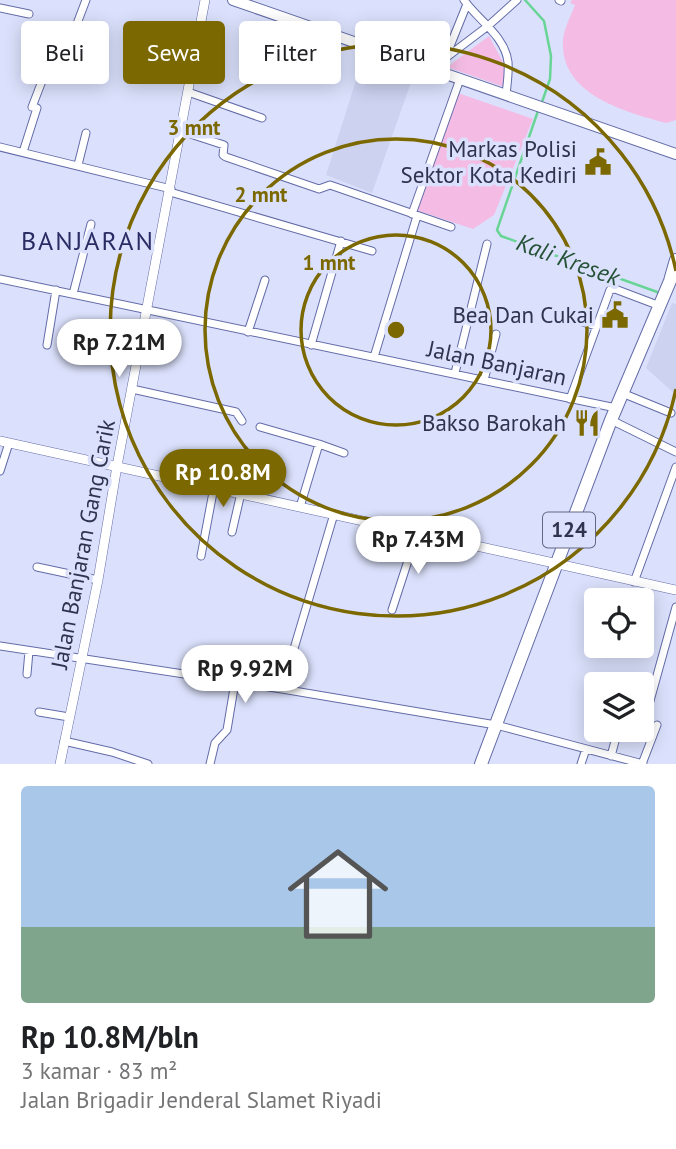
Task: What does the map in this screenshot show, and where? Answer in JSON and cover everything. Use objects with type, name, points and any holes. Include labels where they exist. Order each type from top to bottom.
[{"type":"main road","points":[[233,0],[258,4],[355,40]]},
{"type":"main road","points":[[450,76],[676,155]]},
{"type":"main road","name":"124","points":[[481,764],[622,393],[676,266]]},
{"type":"street","points":[[23,152],[37,108],[32,107],[58,37],[70,42],[86,0]]},
{"type":"street","name":"Jalan Banjaran Gang Carik","points":[[60,764],[99,580],[117,467],[205,0]]},
{"type":"street","points":[[450,54],[516,1]]},
{"type":"street","points":[[450,45],[465,2],[488,26],[507,56],[509,65],[506,95]]},
{"type":"street","points":[[0,8],[29,14]]},
{"type":"street","points":[[374,357],[414,215],[460,79]]},
{"type":"street","points":[[188,92],[262,118]]},
{"type":"street","points":[[181,131],[223,145],[223,155],[226,158],[319,189],[330,185],[451,227]]},
{"type":"street","points":[[78,166],[86,133]]},
{"type":"street","points":[[0,147],[170,190],[372,251]]},
{"type":"street","points":[[73,294],[91,224]]},
{"type":"street","points":[[311,345],[341,241]]},
{"type":"street","points":[[455,373],[486,244]]},
{"type":"street","name":"Jalan Banjaran","points":[[0,278],[570,399],[614,414],[676,452]]},
{"type":"street","points":[[248,332],[265,280]]},
{"type":"street","points":[[570,399],[612,289],[661,302]]},
{"type":"street","points":[[47,345],[56,290]]},
{"type":"street","points":[[562,316],[596,326]]},
{"type":"street","points":[[484,380],[496,334]]},
{"type":"street","points":[[132,389],[236,412],[242,421]]},
{"type":"street","points":[[622,393],[671,413]]},
{"type":"street","points":[[260,427],[344,453]]},
{"type":"street","points":[[0,471],[4,442],[676,590]]},
{"type":"street","points":[[300,507],[319,444]]},
{"type":"street","points":[[634,582],[676,467]]},
{"type":"street","points":[[201,555],[214,487]]},
{"type":"street","points":[[232,531],[241,494]]},
{"type":"street","points":[[282,689],[334,514]]},
{"type":"street","points":[[392,610],[417,533]]},
{"type":"street","points":[[37,567],[99,580]]},
{"type":"street","points":[[0,646],[282,689],[496,726],[642,764],[654,729],[642,728],[676,607]]},
{"type":"street","points":[[27,674],[29,651]]},
{"type":"street","points":[[210,764],[215,743],[226,730],[234,682]]},
{"type":"street","points":[[39,712],[69,717]]},
{"type":"street","points":[[64,741],[148,764]]},
{"type":"street","points":[[611,755],[615,742]]},
{"type":"street","points":[[581,764],[586,749]]},
{"type":"shaded area","points":[[572,0],[676,0],[676,120],[666,123],[615,106],[584,88],[572,75],[565,60],[563,41],[575,5],[570,3]]},
{"type":"shaded area","points":[[489,36],[505,66],[504,87],[450,68],[450,65]]},
{"type":"shaded area","points":[[355,84],[410,84],[372,193],[326,175]]},
{"type":"shaded area","points":[[458,93],[533,119],[494,215],[473,229],[416,210]]},
{"type":"shaded area","points":[[672,303],[676,304],[676,395],[646,368]]},
{"type":"waterway","name":"Kali Kresek","points":[[525,0],[544,21],[551,56],[550,79],[542,102]]},
{"type":"waterway","name":"Kali Kresek","points":[[539,108],[497,230],[501,236],[660,293]]},
{"type":"place","name":"Markas Polisi Sektor Kota Kediri","points":[[598,162]]},
{"type":"place","name":"Bea Dan Cukai","points":[[615,315]]},
{"type":"place","name":"Bakso Barokah","points":[[587,423]]},
{"type":"district","name":"BANJARAN","points":[[88,241]]}]
